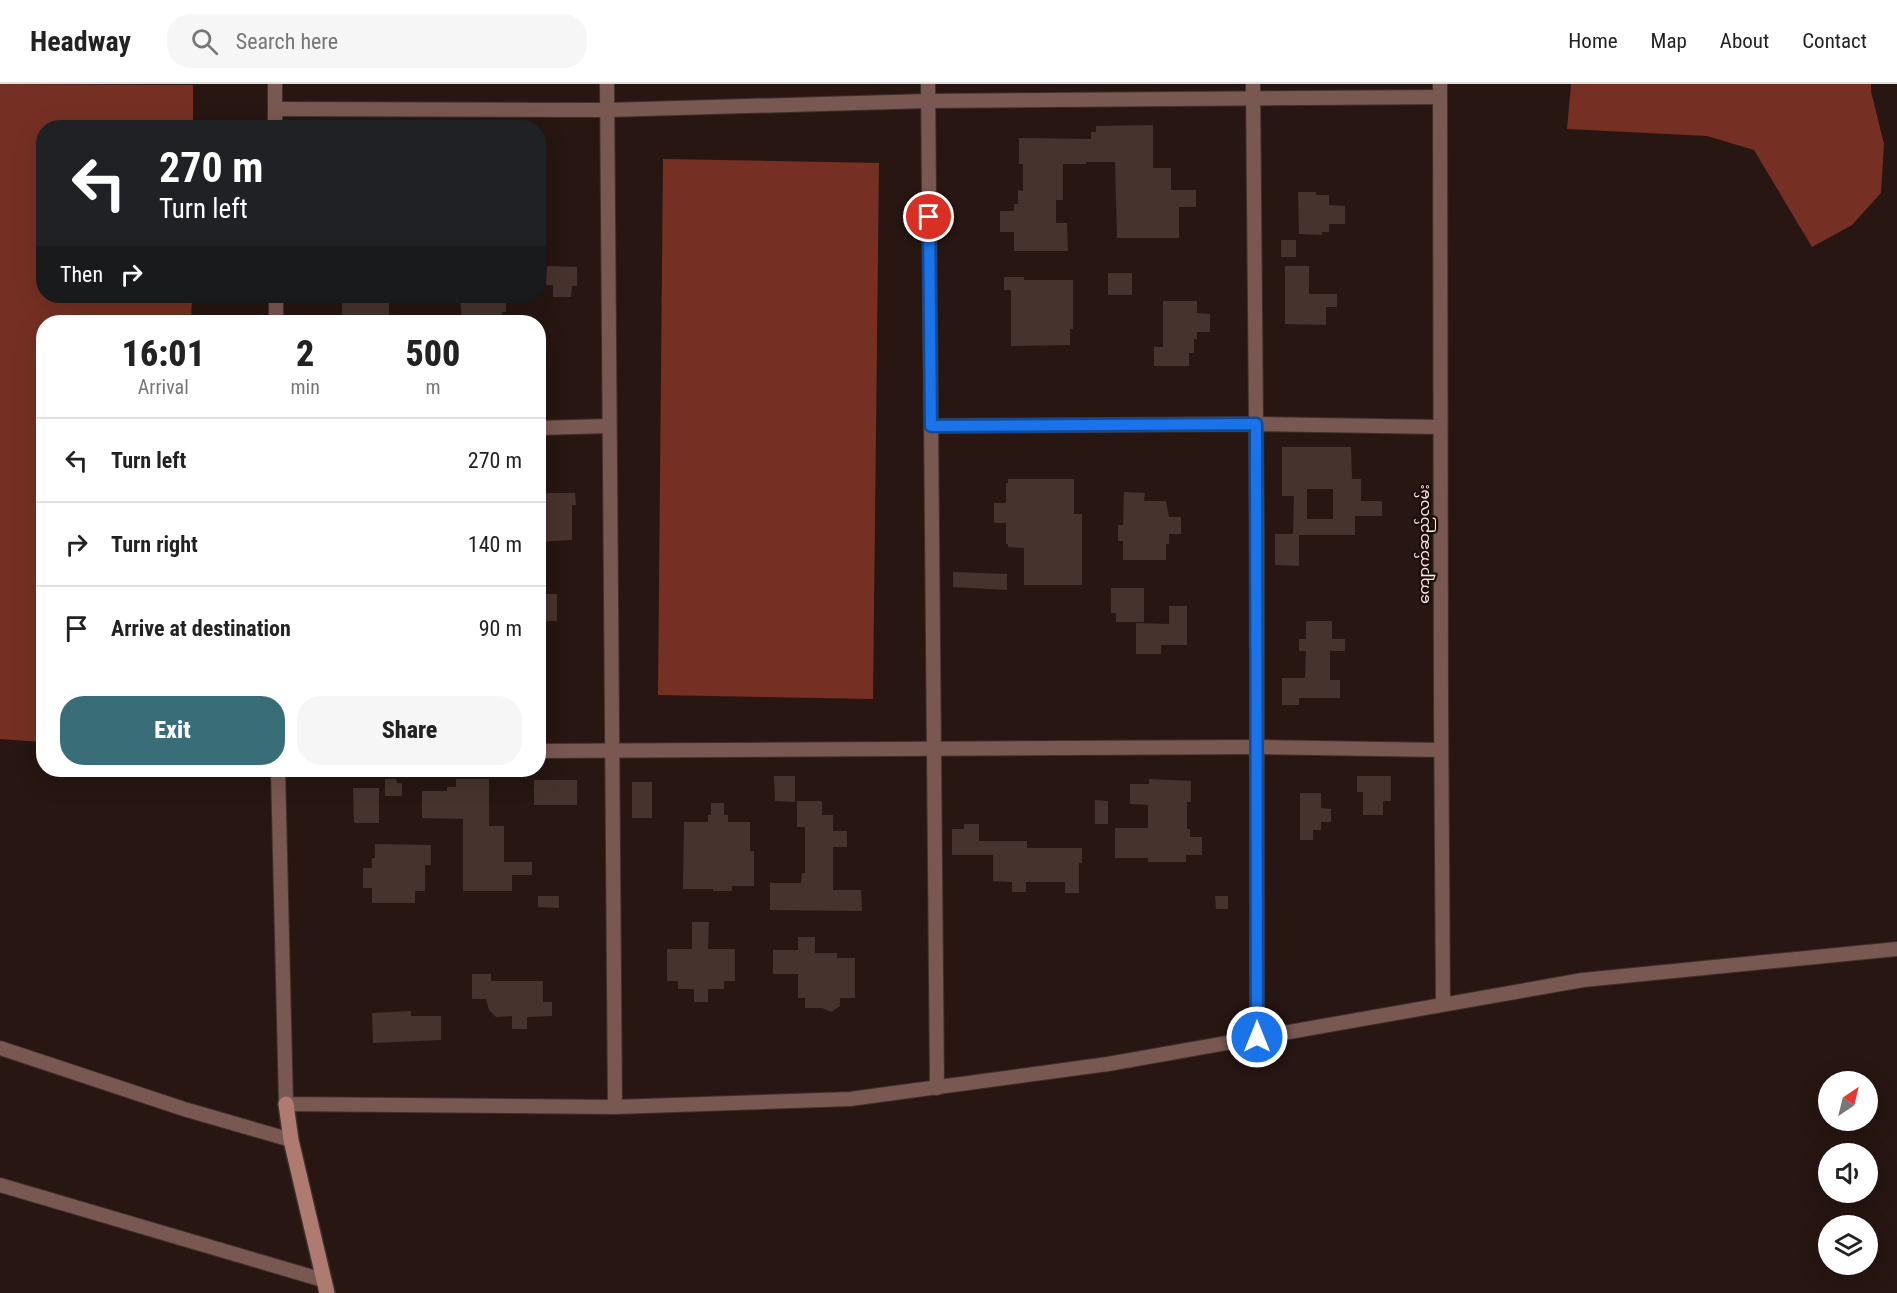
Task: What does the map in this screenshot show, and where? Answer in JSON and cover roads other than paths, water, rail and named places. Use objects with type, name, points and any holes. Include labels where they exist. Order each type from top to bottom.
[{"type":"street","points":[[275,84],[275,120]]},
{"type":"street","points":[[607,84],[615,1107]]},
{"type":"street","points":[[928,84],[937,1088]]},
{"type":"street","points":[[1253,84],[1257,1037]]},
{"type":"street","points":[[275,108],[608,110],[928,101],[1253,98],[1440,90]]},
{"type":"street","name":"ကျောက်ဆည်လမ်း","points":[[1440,90],[1443,1004]]},
{"type":"street","points":[[931,426],[1256,424],[1440,427]]},
{"type":"street","points":[[546,428],[609,426]]},
{"type":"street","points":[[546,751],[1257,747],[1441,750]]},
{"type":"street","points":[[278,777],[286,1104],[291,1140],[325,1287]]},
{"type":"street","points":[[286,1104],[615,1107],[850,1099],[1108,1064],[1583,980],[1897,950]]},
{"type":"street","points":[[0,1048],[184,1109],[291,1140]]},
{"type":"street","points":[[0,1185],[325,1287]]}]
